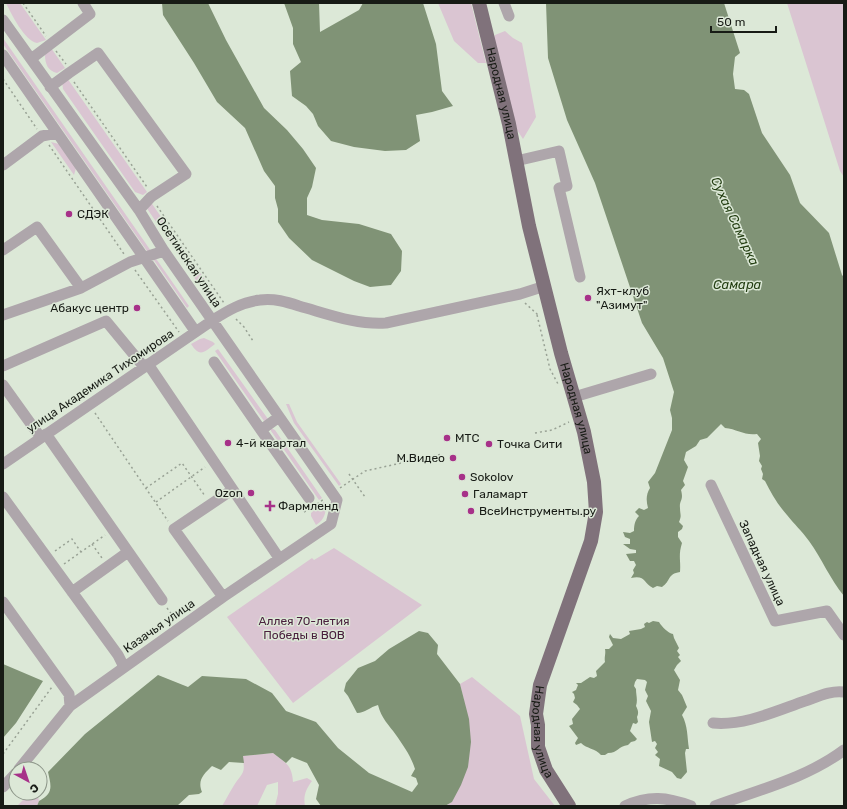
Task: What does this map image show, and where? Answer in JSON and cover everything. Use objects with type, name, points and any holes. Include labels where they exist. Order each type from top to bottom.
[{"type":"main road","name":"Народная улица","points":[[479,3],[509,124],[529,226],[584,432],[594,482],[596,512],[591,541],[540,685],[536,714],[538,724],[538,747],[546,770],[570,806]]},
{"type":"street","points":[[31,58],[90,14],[83,3]]},
{"type":"street","points":[[504,3],[509,16]]},
{"type":"street","name":"Осетинская улица","points":[[3,20],[139,210],[164,251],[337,500],[331,524]]},
{"type":"street","points":[[50,87],[69,72],[98,53],[186,174],[151,197],[139,210]]},
{"type":"street","points":[[3,55],[193,328]]},
{"type":"street","points":[[3,165],[42,136],[57,133]]},
{"type":"street","points":[[516,161],[559,151],[567,186],[559,188],[580,277]]},
{"type":"street","points":[[3,250],[36,227],[81,288]]},
{"type":"street","points":[[3,315],[81,288],[130,262],[164,251]]},
{"type":"street","name":"улица Академика Тихомирова","points":[[3,464],[212,320],[243,304],[261,300],[282,301],[361,323],[386,323],[520,294],[545,286]]},
{"type":"street","points":[[3,366],[106,321],[146,366],[279,558]]},
{"type":"street","points":[[214,362],[309,498]]},
{"type":"street","points":[[574,397],[651,374]]},
{"type":"street","points":[[3,385],[113,530],[162,600]]},
{"type":"street","points":[[261,430],[279,417]]},
{"type":"street","name":"Западная улица","points":[[711,485],[775,621],[827,611],[844,635]]},
{"type":"street","points":[[223,597],[174,529],[232,490]]},
{"type":"street","points":[[3,497],[118,655],[124,667]]},
{"type":"street","name":"Казачья улица","points":[[25,761],[70,706],[223,597],[331,524]]},
{"type":"street","points":[[72,592],[128,552]]},
{"type":"street","points":[[3,602],[69,694],[70,706]]},
{"type":"street","points":[[714,723],[736,723],[832,692],[844,692]]},
{"type":"street","points":[[715,806],[791,778],[818,766],[844,750]]},
{"type":"street","points":[[625,806],[635,801],[654,798],[672,800],[692,806]]},
{"type":"path","points":[[23,3],[48,38]]},
{"type":"path","points":[[53,46],[68,66]]},
{"type":"path","points":[[3,79],[39,131]]},
{"type":"path","points":[[74,82],[149,191]]},
{"type":"path","points":[[48,144],[126,256]]},
{"type":"path","points":[[157,206],[225,304]]},
{"type":"path","points":[[133,266],[180,333]]},
{"type":"path","points":[[525,303],[537,315],[550,369],[561,390]]},
{"type":"path","points":[[537,315],[551,313]]},
{"type":"path","points":[[233,316],[244,327],[253,341]]},
{"type":"path","points":[[89,405],[174,529]]},
{"type":"path","points":[[536,433],[552,430],[571,421]]},
{"type":"path","points":[[304,512],[366,471],[442,454]]},
{"type":"path","points":[[156,502],[213,462]]},
{"type":"path","points":[[146,488],[182,463],[210,504]]},
{"type":"path","points":[[350,474],[365,497]]},
{"type":"path","points":[[56,570],[113,530]]},
{"type":"path","points":[[47,557],[72,540],[81,552]]},
{"type":"path","points":[[92,544],[108,567]]},
{"type":"path","points":[[3,754],[58,679]]},
{"type":"green space","points":[[6,3],[20,3],[46,40],[37,43],[32,41],[23,32]]},
{"type":"green space","points":[[438,3],[471,3],[486,63],[478,63],[454,41]]},
{"type":"green space","points":[[787,3],[844,3],[844,177],[840,171]]},
{"type":"green space","points":[[505,31],[522,43],[536,117],[523,139],[515,127],[493,41],[495,35]]},
{"type":"green space","points":[[3,38],[151,251],[147,251],[3,44]]},
{"type":"green space","points":[[51,48],[65,68],[57,73],[49,69],[46,61],[45,55]]},
{"type":"green space","points":[[67,78],[147,192],[143,195],[135,192],[63,89],[62,82]]},
{"type":"green space","points":[[51,142],[59,144],[76,168],[74,175]]},
{"type":"green space","points":[[150,201],[210,287],[210,291],[206,295],[148,210],[147,207]]},
{"type":"green space","points":[[153,259],[157,260],[189,306],[187,308]]},
{"type":"green space","points":[[204,338],[215,344],[205,351],[197,351],[191,344]]},
{"type":"green space","points":[[218,349],[268,419],[264,421],[215,351]]},
{"type":"green space","points":[[286,404],[289,404],[297,422],[341,484],[339,486],[294,423]]},
{"type":"green space","points":[[271,428],[275,430],[322,498],[319,500],[271,431]]},
{"type":"green space","points":[[324,502],[326,509],[324,515],[321,521],[316,525],[311,513]]},
{"type":"green space","name":"Аллея 70-летия Победы в ВОВ","points":[[334,548],[422,605],[293,703],[227,617],[312,558],[314,560]]},
{"type":"green space","points":[[472,677],[520,716],[534,779],[555,806],[445,806],[452,802],[464,700],[460,684]]},
{"type":"green space","points":[[273,753],[288,765],[293,782],[307,778],[312,781],[308,787],[304,799],[305,806],[275,806],[278,794],[278,782],[267,785],[257,806],[222,806],[242,773],[244,767],[242,756]]},
{"type":"green space","points":[[22,801],[39,801],[37,806],[17,806]]},
{"type":"water","points":[[162,3],[208,3],[226,40],[264,108],[287,130],[316,168],[312,187],[307,198],[307,215],[322,220],[359,224],[391,234],[402,251],[401,271],[391,285],[370,287],[354,281],[312,260],[289,238],[278,222],[275,186],[264,171],[245,128],[217,102],[163,15]]},
{"type":"water","points":[[284,3],[319,3],[320,32],[359,10],[363,3],[423,3],[436,44],[442,91],[453,106],[416,115],[420,141],[406,150],[385,151],[354,147],[331,141],[318,126],[313,114],[306,106],[292,96],[290,71],[301,62],[293,44],[293,28]]},
{"type":"water","name":"Самара","points":[[546,3],[724,3],[740,53],[735,57],[733,74],[735,89],[744,90],[749,94],[762,133],[790,175],[800,203],[829,233],[842,275],[844,277],[844,596],[834,583],[809,541],[781,507],[765,481],[762,479],[763,474],[761,469],[762,466],[759,461],[760,456],[758,443],[761,439],[757,434],[749,434],[725,428],[721,424],[707,438],[700,440],[696,446],[686,452],[684,460],[688,467],[683,481],[685,485],[681,490],[681,516],[679,522],[683,526],[678,532],[678,537],[682,543],[680,572],[673,574],[662,587],[657,586],[653,588],[642,579],[636,577],[631,578],[636,565],[634,561],[630,561],[626,554],[636,553],[636,550],[630,549],[623,544],[630,544],[630,539],[625,537],[623,532],[630,533],[634,531],[635,523],[639,516],[635,512],[639,508],[644,510],[648,508],[647,498],[650,488],[648,482],[655,473],[672,430],[670,410],[674,392],[663,358],[642,323],[595,183],[567,120],[548,58]]},
{"type":"water","points":[[653,621],[659,622],[665,630],[673,634],[679,648],[677,651],[680,655],[678,657],[681,661],[674,670],[680,680],[678,690],[687,707],[682,715],[686,727],[689,749],[686,749],[685,753],[687,772],[681,779],[677,778],[672,772],[659,766],[660,759],[655,755],[658,752],[655,748],[657,744],[655,741],[652,742],[649,722],[651,711],[646,701],[648,696],[645,690],[647,682],[645,680],[637,679],[634,686],[636,689],[638,722],[636,724],[633,723],[630,731],[637,739],[635,741],[614,752],[601,755],[581,743],[576,745],[575,743],[578,738],[569,726],[573,724],[572,719],[580,709],[573,702],[575,698],[572,692],[576,690],[578,685],[576,683],[581,683],[590,677],[594,678],[597,676],[596,671],[605,662],[605,649],[609,649],[613,645],[609,637],[610,634],[613,638],[621,639],[630,634],[629,631],[641,629],[645,627],[644,624],[647,622],[649,623]]},
{"type":"water","points":[[419,631],[428,633],[438,645],[437,654],[460,684],[469,719],[471,742],[468,767],[452,802],[445,806],[321,806],[316,799],[319,785],[307,763],[292,757],[286,763],[273,753],[243,756],[244,763],[229,762],[221,770],[212,766],[202,778],[200,784],[202,792],[199,794],[189,795],[177,806],[37,806],[39,801],[48,801],[50,785],[48,772],[85,734],[158,675],[188,687],[202,676],[246,679],[272,693],[286,711],[316,722],[338,748],[369,773],[412,792],[418,784],[416,778],[411,776],[415,769],[404,747],[383,718],[378,705],[363,712],[357,713],[344,691],[346,683],[358,668],[375,661],[389,649]]},
{"type":"water","points":[[3,664],[43,681],[16,723],[3,738]]},
{"type":"place","name":"СДЭК","points":[[69,214]]},
{"type":"place","name":"Яхт-клуб \"Азимут\"","points":[[588,298]]},
{"type":"place","name":"Абакус центр","points":[[137,308]]},
{"type":"place","name":"МТС","points":[[447,438]]},
{"type":"place","name":"4-й квартал","points":[[228,443]]},
{"type":"place","name":"Точка Сити","points":[[489,444]]},
{"type":"place","name":"М.Видео","points":[[453,458]]},
{"type":"place","name":"Sokolov","points":[[462,477]]},
{"type":"place","name":"Ozon","points":[[251,493]]},
{"type":"place","name":"Галамарт","points":[[465,494]]},
{"type":"place","name":"Фармленд","points":[[270,506]]},
{"type":"place","name":"ВсеИнструменты.ру","points":[[471,511]]},
{"type":"water label","name":"Сухая Самарка","points":[[735,221]]}]
